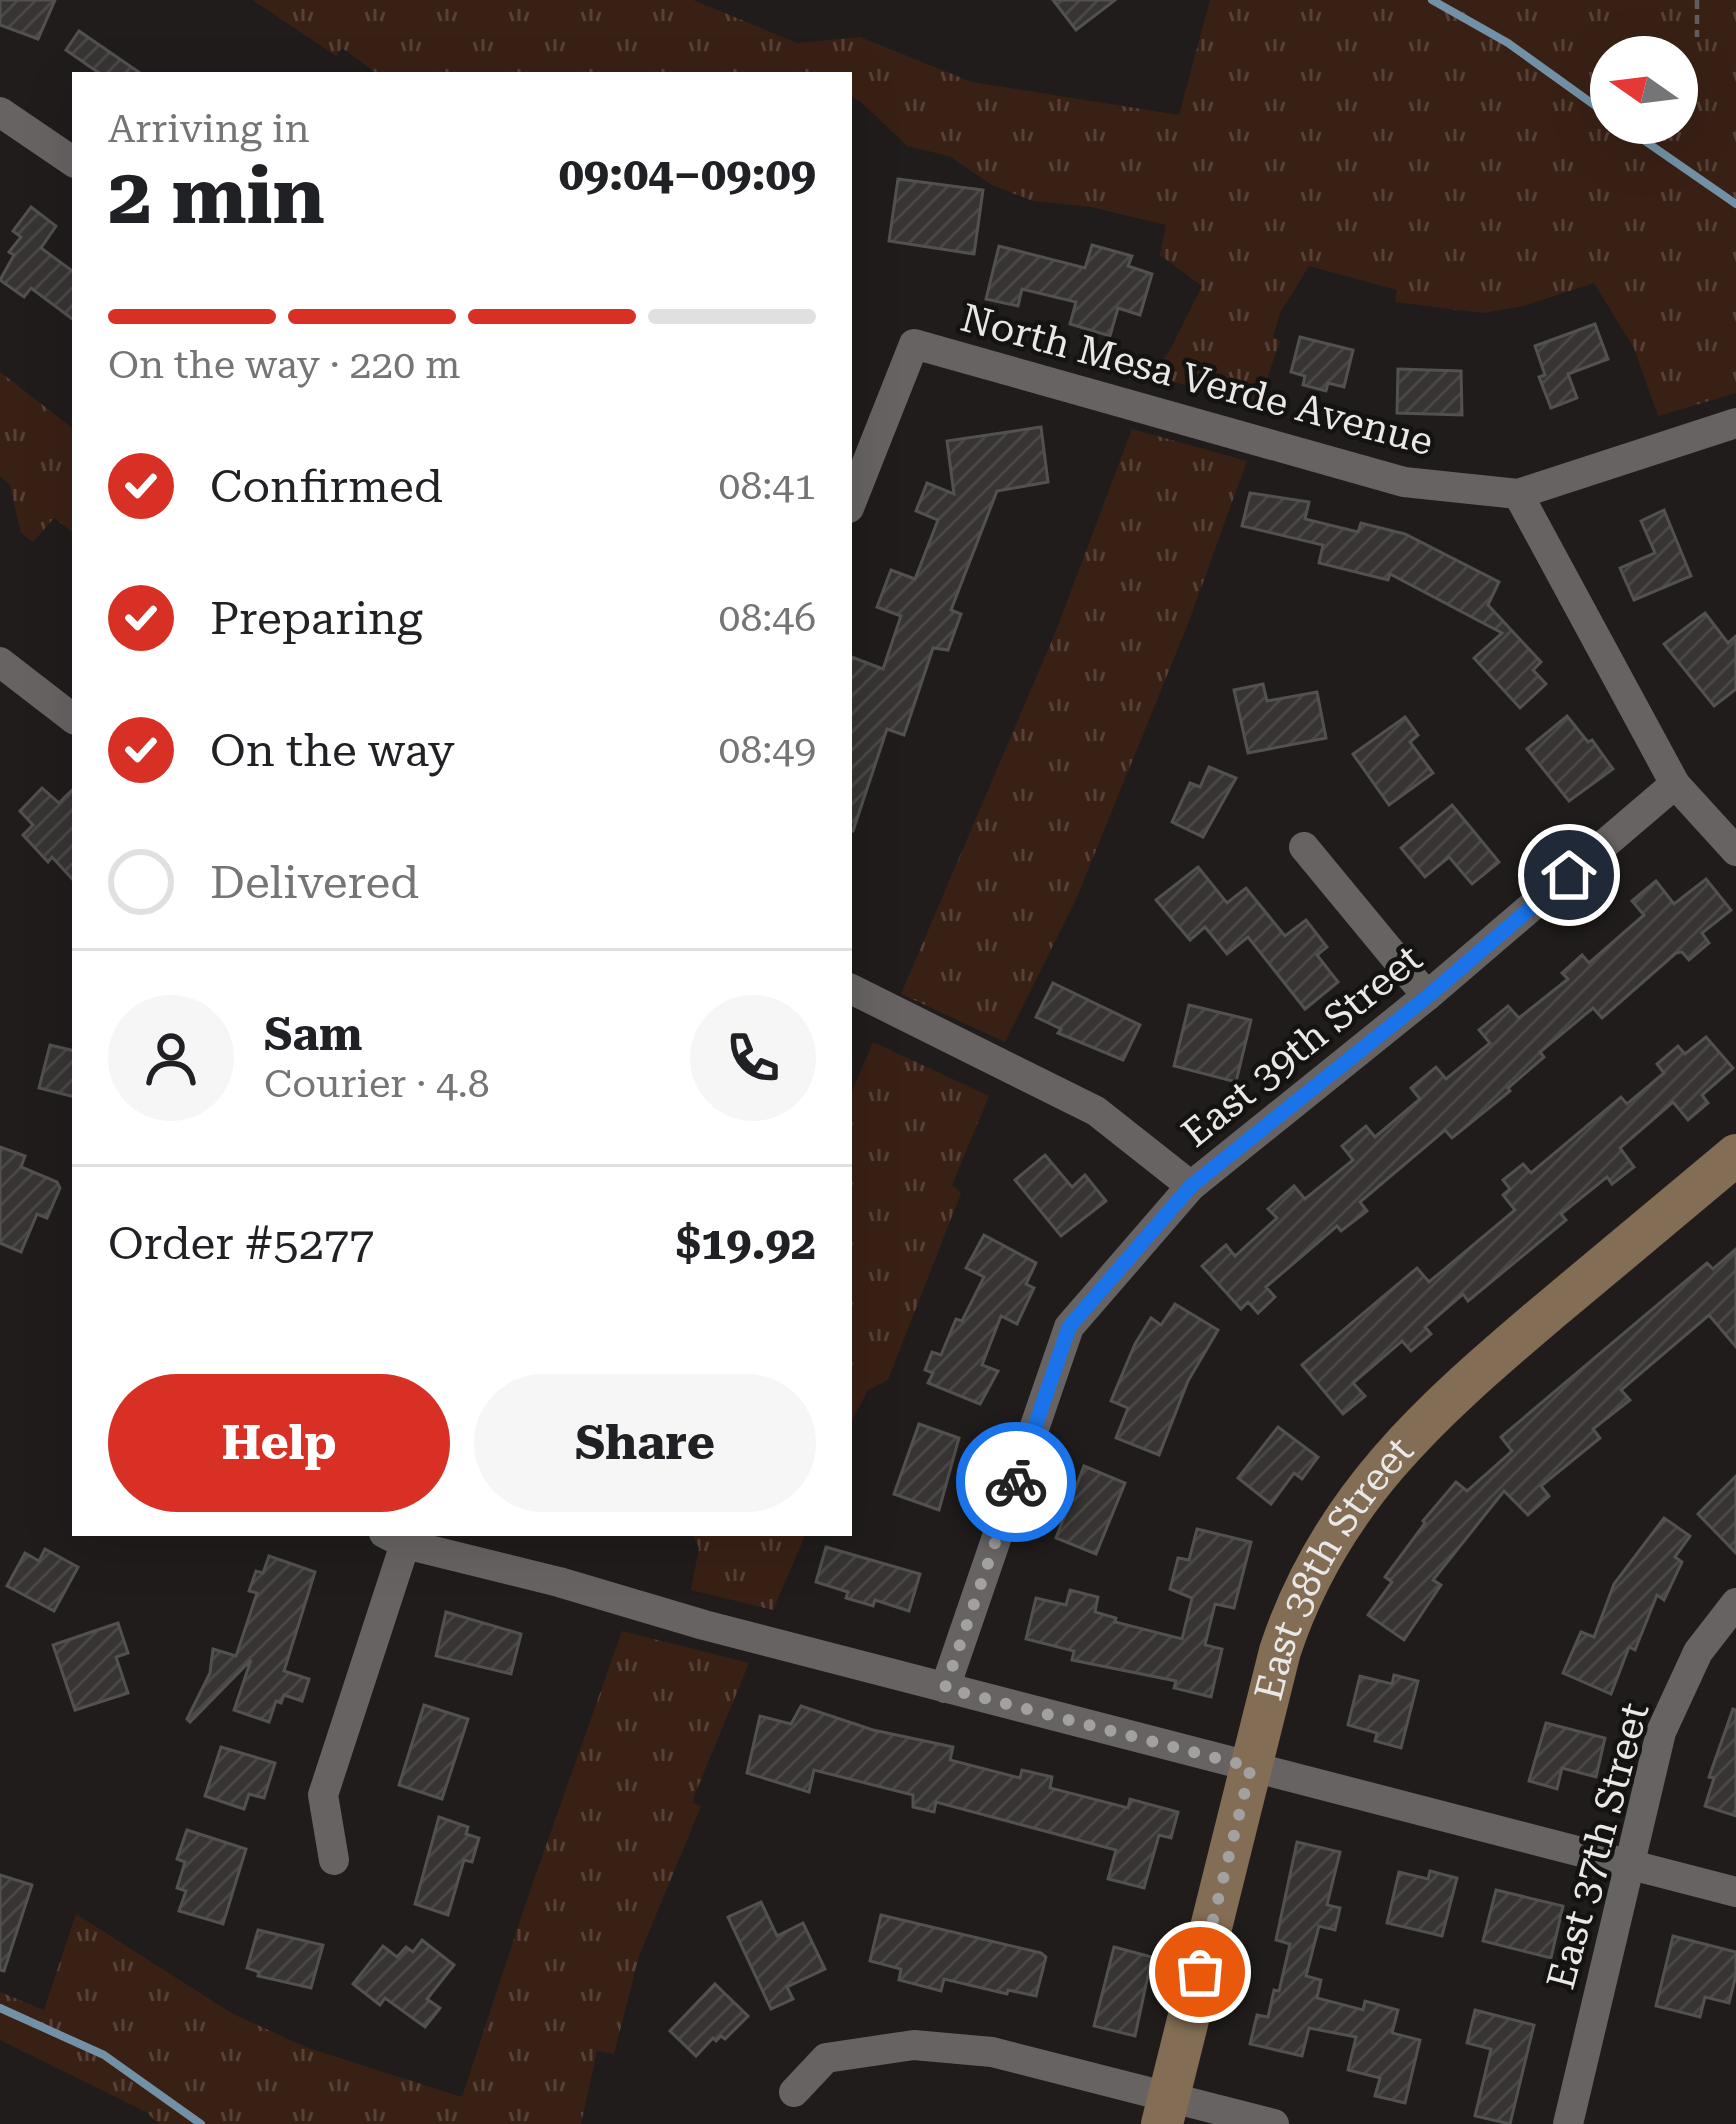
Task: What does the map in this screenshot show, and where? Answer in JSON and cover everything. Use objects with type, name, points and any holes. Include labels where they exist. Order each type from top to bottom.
[{"type":"street","points":[[0,112],[72,161]]},
{"type":"street","name":"North Mesa Verde Avenue","points":[[852,500],[914,344],[1404,482],[1518,494],[1736,423]]},
{"type":"street","points":[[1518,494],[1675,784],[1736,851]]},
{"type":"street","points":[[0,662],[72,718]]},
{"type":"street","name":"East 39th Street","points":[[945,1688],[1069,1327],[1191,1186],[1427,997],[1675,784]]},
{"type":"street","points":[[1304,847],[1427,997]]},
{"type":"street","points":[[852,989],[1096,1111],[1191,1186]]},
{"type":"street","name":"East 38th Street","points":[[1166,2110],[1294,1606],[1334,1532],[1378,1472],[1454,1392],[1736,1155]]},
{"type":"street","points":[[334,1860],[323,1795],[394,1538],[945,1688],[1736,1892]]},
{"type":"street","name":"East 37th Street","points":[[1568,2124],[1660,1732],[1698,1652],[1736,1603]]},
{"type":"street","points":[[794,2092],[826,2059],[914,2045],[992,2052],[1166,2110],[1274,2124]]},
{"type":"path","points":[[1697,0],[1697,36]]},
{"type":"green space","points":[[253,0],[693,0],[797,43],[860,37],[972,82],[1179,115],[1210,0],[1736,0],[1736,393],[1658,416],[1634,348],[1594,283],[1523,306],[1483,313],[1395,302],[1397,290],[1309,266],[1280,313],[1273,337],[1280,341],[1258,405],[1149,375],[1169,352],[1202,286],[1160,255],[1166,225],[1091,207],[1033,201],[992,185],[949,156],[907,146],[852,98],[852,72],[375,72],[342,48],[336,56]]},
{"type":"green space","points":[[0,372],[72,428],[72,532],[54,518],[33,542],[21,533],[10,485],[0,476]]},
{"type":"green space","points":[[1132,429],[1247,461],[1189,621],[1077,897],[1005,1042],[901,994],[1056,631]]},
{"type":"green space","points":[[873,1042],[989,1096],[952,1185],[961,1193],[888,1380],[868,1390],[852,1420],[852,1092]]},
{"type":"green space","points":[[693,1536],[805,1536],[773,1610],[691,1590],[699,1548]]},
{"type":"green space","points":[[622,1631],[749,1663],[695,1794],[693,1803],[701,1806],[639,1956],[614,2054],[597,2051],[581,2124],[159,2124],[146,2112],[0,2040],[0,1992],[44,2010],[76,1914],[233,2014],[308,2048],[462,2097]]},
{"type":"building","points":[[0,0],[55,0],[38,39],[0,25]]},
{"type":"building","points":[[1053,0],[1115,0],[1076,30]]},
{"type":"building","points":[[79,31],[139,72],[98,72],[66,50]]},
{"type":"building","points":[[898,179],[983,190],[974,254],[889,241]]},
{"type":"building","points":[[31,207],[56,226],[41,248],[72,271],[72,319],[31,288],[24,297],[0,280],[14,255],[9,252],[21,237],[13,231]]},
{"type":"building","points":[[1092,245],[1132,256],[1128,266],[1152,274],[1140,315],[1118,308],[1110,336],[1070,324],[1076,302],[1022,289],[1018,306],[986,299],[999,246],[1085,268]]},
{"type":"building","points":[[1595,324],[1608,359],[1568,374],[1577,398],[1551,408],[1539,377],[1545,375],[1535,346]]},
{"type":"building","points":[[1300,337],[1353,350],[1344,387],[1328,383],[1326,391],[1303,385],[1305,376],[1291,372]]},
{"type":"building","points":[[1398,369],[1461,371],[1462,415],[1397,413]]},
{"type":"building","points":[[1041,427],[1048,482],[997,491],[951,610],[961,614],[948,650],[933,648],[904,735],[887,729],[852,831],[852,657],[883,669],[901,616],[877,607],[891,570],[915,579],[938,520],[916,511],[927,483],[954,494],[947,441]]},
{"type":"building","points":[[1250,493],[1309,502],[1305,519],[1358,532],[1361,523],[1405,534],[1499,582],[1488,605],[1541,662],[1533,670],[1546,684],[1520,708],[1474,658],[1502,633],[1390,574],[1388,580],[1319,563],[1323,545],[1242,526]]},
{"type":"building","points":[[1664,510],[1691,576],[1634,600],[1620,568],[1655,553],[1641,521]]},
{"type":"building","points":[[1705,613],[1728,643],[1736,636],[1736,689],[1714,706],[1664,644]]},
{"type":"building","points":[[1263,684],[1267,701],[1317,692],[1326,738],[1248,753],[1234,690]]},
{"type":"building","points":[[1567,716],[1613,769],[1569,801],[1527,749]]},
{"type":"building","points":[[1405,717],[1418,735],[1410,742],[1433,773],[1389,805],[1353,754]]},
{"type":"building","points":[[1209,767],[1236,778],[1203,837],[1172,822],[1190,783],[1200,787]]},
{"type":"building","points":[[42,788],[59,803],[72,790],[72,879],[23,835],[33,825],[20,811]]},
{"type":"building","points":[[1452,805],[1499,862],[1472,884],[1449,857],[1425,877],[1401,848]]},
{"type":"building","points":[[1198,867],[1227,903],[1246,888],[1285,936],[1306,920],[1327,947],[1317,955],[1338,982],[1305,1009],[1248,937],[1227,954],[1205,927],[1190,940],[1156,900]]},
{"type":"building","points":[[1706,879],[1731,910],[1702,933],[1709,943],[1689,960],[1682,952],[1676,953],[1602,1018],[1593,1008],[1540,1052],[1544,1057],[1510,1091],[1452,1138],[1445,1130],[1360,1202],[1367,1211],[1341,1231],[1337,1226],[1266,1287],[1275,1297],[1258,1313],[1248,1302],[1241,1309],[1202,1266],[1226,1245],[1235,1256],[1277,1218],[1268,1209],[1294,1186],[1305,1199],[1353,1160],[1342,1146],[1366,1126],[1375,1137],[1420,1099],[1411,1088],[1436,1067],[1446,1079],[1490,1043],[1479,1030],[1508,1006],[1519,1018],[1568,979],[1562,973],[1582,955],[1589,963],[1644,915],[1632,901],[1656,881],[1674,904]]},
{"type":"building","points":[[1053,983],[1140,1025],[1123,1060],[1058,1033],[1061,1029],[1036,1017]]},
{"type":"building","points":[[1189,1005],[1251,1020],[1236,1082],[1174,1066]]},
{"type":"building","points":[[1706,1037],[1733,1068],[1702,1095],[1708,1103],[1688,1120],[1673,1102],[1620,1148],[1634,1167],[1612,1184],[1607,1177],[1561,1214],[1566,1220],[1468,1301],[1463,1294],[1425,1327],[1431,1334],[1411,1351],[1402,1341],[1353,1383],[1365,1396],[1343,1414],[1302,1365],[1417,1268],[1429,1282],[1515,1210],[1503,1195],[1510,1189],[1503,1180],[1523,1164],[1531,1173],[1621,1097],[1627,1104],[1664,1073],[1657,1064],[1678,1046],[1685,1054]]},
{"type":"building","points":[[50,1045],[72,1050],[72,1096],[39,1088]]},
{"type":"building","points":[[0,1147],[25,1156],[21,1167],[57,1182],[60,1188],[47,1218],[37,1214],[21,1252],[0,1243]]},
{"type":"building","points":[[1045,1155],[1072,1187],[1085,1175],[1106,1201],[1061,1236],[1015,1180]]},
{"type":"building","points":[[984,1235],[1036,1263],[1026,1284],[1034,1288],[1017,1324],[1001,1316],[982,1365],[998,1371],[980,1404],[928,1383],[933,1373],[925,1370],[932,1352],[941,1355],[956,1319],[962,1321],[984,1277],[966,1268]]},
{"type":"building","points":[[1736,1249],[1736,1347],[1709,1315],[1621,1390],[1630,1400],[1593,1429],[1600,1438],[1541,1486],[1549,1496],[1528,1515],[1504,1491],[1433,1580],[1441,1585],[1404,1640],[1368,1615],[1392,1582],[1385,1577],[1456,1482],[1467,1491],[1512,1451],[1501,1437],[1707,1263],[1713,1269]]},
{"type":"building","points":[[1175,1304],[1218,1330],[1188,1381],[1159,1455],[1116,1438],[1128,1408],[1111,1401],[1151,1318],[1161,1325]]},
{"type":"building","points":[[919,1424],[959,1438],[939,1510],[894,1494]]},
{"type":"building","points":[[1278,1427],[1318,1457],[1302,1479],[1294,1473],[1271,1504],[1238,1478]]},
{"type":"building","points":[[1084,1466],[1125,1483],[1096,1554],[1056,1538]]},
{"type":"building","points":[[1736,1476],[1736,1553],[1698,1514]]},
{"type":"building","points":[[1664,1518],[1690,1536],[1675,1557],[1682,1562],[1664,1600],[1657,1595],[1611,1694],[1563,1673],[1581,1632],[1594,1637],[1614,1584]]},
{"type":"building","points":[[1197,1529],[1251,1542],[1234,1608],[1215,1604],[1205,1645],[1222,1649],[1211,1697],[1174,1688],[1176,1681],[1072,1660],[1074,1651],[1026,1639],[1036,1598],[1066,1605],[1070,1590],[1098,1597],[1095,1612],[1116,1618],[1115,1622],[1182,1639],[1192,1598],[1170,1589],[1178,1558],[1189,1560]]},
{"type":"building","points":[[826,1547],[920,1574],[909,1611],[875,1600],[873,1606],[846,1598],[848,1592],[816,1582]]},
{"type":"building","points":[[45,1549],[78,1567],[54,1611],[7,1586],[25,1553],[39,1561]]},
{"type":"building","points":[[269,1556],[315,1572],[284,1671],[309,1679],[302,1701],[284,1695],[281,1703],[276,1701],[269,1722],[234,1710],[251,1660],[190,1722],[187,1719],[210,1673],[213,1649],[236,1656],[257,1593],[249,1591],[256,1571],[263,1573]]},
{"type":"building","points":[[446,1612],[521,1634],[511,1674],[436,1656]]},
{"type":"building","points":[[118,1623],[128,1653],[116,1657],[128,1693],[75,1710],[53,1645]]},
{"type":"building","points":[[1394,1675],[1418,1681],[1401,1748],[1375,1741],[1377,1733],[1348,1725],[1360,1676],[1392,1684]]},
{"type":"building","points":[[424,1705],[468,1719],[442,1799],[399,1785]]},
{"type":"building","points":[[801,1706],[873,1730],[953,1747],[950,1760],[1020,1778],[1022,1770],[1052,1777],[1050,1788],[1128,1808],[1130,1799],[1178,1812],[1171,1838],[1159,1835],[1144,1888],[1108,1879],[1116,1850],[936,1802],[934,1812],[913,1807],[913,1795],[814,1770],[809,1792],[747,1773],[760,1716],[791,1724]]},
{"type":"building","points":[[1733,1709],[1736,1816],[1705,1806],[1714,1778],[1709,1777]]},
{"type":"building","points":[[1546,1723],[1605,1738],[1596,1777],[1562,1768],[1557,1789],[1529,1781]]},
{"type":"building","points":[[221,1747],[275,1763],[264,1798],[249,1794],[244,1809],[205,1796]]},
{"type":"building","points":[[439,1817],[468,1827],[466,1834],[479,1838],[472,1862],[464,1860],[448,1915],[415,1904]]},
{"type":"building","points":[[187,1830],[246,1849],[223,1924],[179,1911],[186,1891],[177,1888],[185,1862],[177,1859]]},
{"type":"building","points":[[1297,1842],[1340,1852],[1327,1905],[1340,1908],[1335,1930],[1319,1926],[1306,1976],[1321,1980],[1317,1998],[1363,2010],[1365,2001],[1398,2010],[1392,2033],[1420,2040],[1405,2103],[1375,2096],[1380,2078],[1348,2070],[1356,2037],[1309,2028],[1302,2056],[1250,2044],[1257,2015],[1268,2017],[1274,1990],[1279,1991],[1290,1944],[1276,1940]]},
{"type":"building","points":[[1430,1871],[1457,1878],[1442,1936],[1387,1923],[1399,1872],[1428,1879]]},
{"type":"building","points":[[0,1875],[32,1885],[4,1971],[0,1970]]},
{"type":"building","points":[[1496,1890],[1563,1906],[1551,1958],[1483,1941]]},
{"type":"building","points":[[761,1902],[777,1936],[803,1923],[825,1969],[787,1987],[793,1999],[771,2009],[728,1917]]},
{"type":"building","points":[[881,1915],[1041,1953],[1046,1957],[1036,1996],[944,1979],[941,1991],[899,1980],[901,1969],[870,1961]]},
{"type":"building","points":[[258,1930],[323,1945],[311,1988],[258,1976],[259,1972],[247,1968]]},
{"type":"building","points":[[1673,1936],[1736,1952],[1729,2003],[1705,1997],[1700,2017],[1656,2006]]},
{"type":"building","points":[[422,1940],[454,1965],[427,1999],[440,2008],[425,2027],[385,1998],[380,2005],[353,1984],[383,1946],[397,1957],[406,1947],[413,1952]]},
{"type":"building","points":[[1114,1947],[1152,1957],[1135,2036],[1094,2026]]},
{"type":"building","points":[[715,1984],[748,2016],[725,2039],[713,2038],[696,2056],[670,2031]]},
{"type":"building","points":[[1475,2010],[1534,2025],[1510,2124],[1475,2116],[1491,2049],[1467,2043]]},
{"type":"waterway","points":[[1432,0],[1508,43],[1590,102]]},
{"type":"waterway","points":[[1649,144],[1736,204]]},
{"type":"waterway","points":[[0,2008],[104,2055],[201,2124]]},
{"type":"way so far","points":[[1016,1482],[945,1688],[1251,1767],[1200,1972]]},
{"type":"route","points":[[1016,1482],[1069,1327],[1191,1186],[1427,997],[1569,875]]}]
